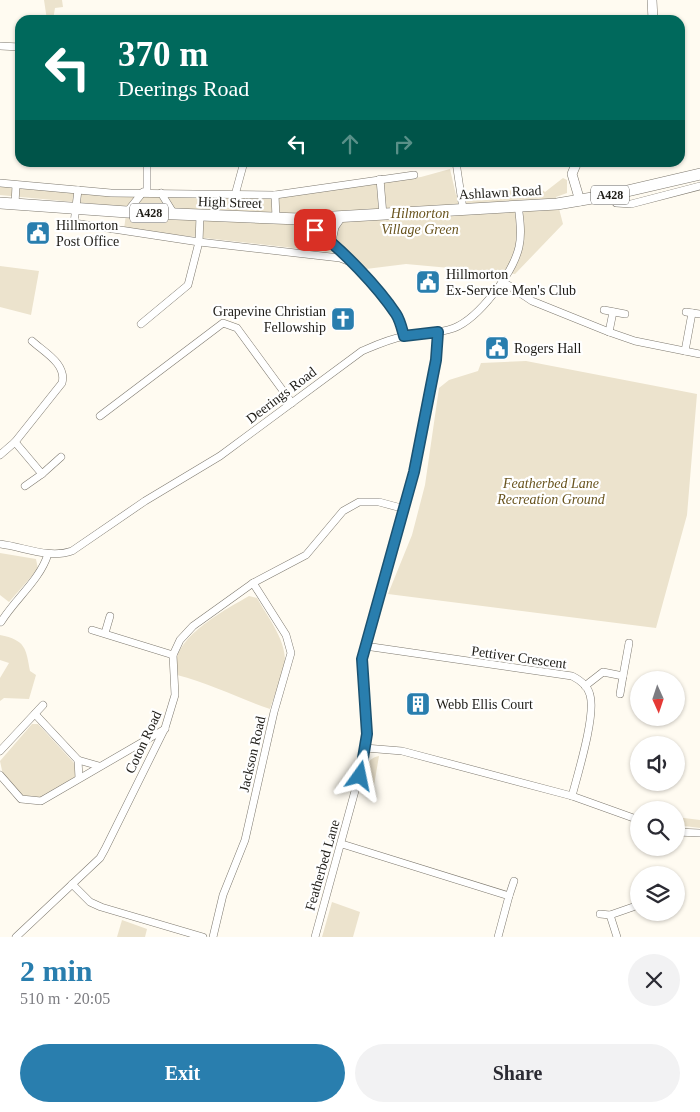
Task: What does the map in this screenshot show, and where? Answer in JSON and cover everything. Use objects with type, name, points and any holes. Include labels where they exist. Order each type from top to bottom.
[{"type":"highway","name":"Ashlawn Road","points":[[298,219],[580,201],[700,174]]},
{"type":"highway","name":"High Street","points":[[0,203],[200,216],[298,219]]},
{"type":"street","points":[[652,0],[653,15]]},
{"type":"street","points":[[0,46],[15,47]]},
{"type":"street","points":[[127,212],[145,192],[148,167]]},
{"type":"street","points":[[235,195],[243,167]]},
{"type":"street","points":[[457,167],[463,209]]},
{"type":"street","points":[[575,167],[572,174],[580,201]]},
{"type":"street","name":"High Street","points":[[0,183],[78,190],[276,195],[304,193],[380,179],[414,175]]},
{"type":"street","points":[[380,179],[383,215]]},
{"type":"street","points":[[15,204],[16,185]]},
{"type":"street","points":[[610,195],[616,203],[631,204],[700,186]]},
{"type":"street","points":[[78,190],[74,223],[198,242],[340,258],[352,263]]},
{"type":"street","points":[[161,193],[174,214]]},
{"type":"street","points":[[276,195],[276,218]]},
{"type":"street","name":"Deerings Road","points":[[0,544],[48,554],[63,554],[72,551],[145,501],[220,456],[362,351],[382,342],[404,336],[454,328],[468,320],[482,308],[502,281],[519,248],[518,205]]},
{"type":"street","points":[[141,324],[188,285],[198,242],[200,216]]},
{"type":"street","points":[[332,241],[335,227],[342,217]]},
{"type":"street","points":[[298,219],[332,241],[352,263],[397,315],[404,336]]},
{"type":"street","points":[[502,281],[532,301],[609,332],[635,341],[700,354]]},
{"type":"street","points":[[604,310],[626,314]]},
{"type":"street","points":[[609,332],[613,312]]},
{"type":"street","points":[[685,351],[692,313]]},
{"type":"street","points":[[100,416],[223,323],[237,328],[292,403]]},
{"type":"street","name":"Featherbed Lane","points":[[315,937],[342,844],[365,748],[367,734],[362,672],[365,646],[405,509],[436,360],[438,332]]},
{"type":"street","points":[[0,455],[15,442],[56,391],[64,378],[59,365],[32,341]]},
{"type":"street","points":[[15,442],[42,474]]},
{"type":"street","points":[[25,486],[61,457]]},
{"type":"street","points":[[92,630],[173,655],[180,640],[193,626],[253,583],[306,555],[343,512],[358,502],[379,502],[405,509]]},
{"type":"street","points":[[1,622],[11,605],[39,574],[48,554]]},
{"type":"street","name":"Jackson Road","points":[[212,937],[224,894],[244,840],[290,653],[286,635],[253,583]]},
{"type":"street","points":[[105,633],[110,616]]},
{"type":"street","points":[[620,694],[629,643]]},
{"type":"street","name":"Pettiver Crescent","points":[[365,646],[572,676],[585,686]]},
{"type":"street","name":"Coton Road","points":[[16,937],[100,858],[105,850],[165,728],[174,695],[173,655]]},
{"type":"street","points":[[572,796],[590,717],[590,693],[585,686],[603,672],[622,676]]},
{"type":"street","points":[[0,750],[43,705]]},
{"type":"street","points":[[35,714],[78,760],[93,766],[100,766]]},
{"type":"street","points":[[0,776],[21,799],[41,801],[165,728]]},
{"type":"street","points":[[365,748],[402,751],[572,796],[630,817]]},
{"type":"street","points":[[78,760],[79,778]]},
{"type":"street","points":[[685,832],[700,833]]},
{"type":"street","points":[[342,844],[509,896]]},
{"type":"street","points":[[498,937],[514,880]]},
{"type":"street","points":[[72,884],[90,902],[101,907],[203,937]]},
{"type":"street","points":[[600,914],[610,915],[630,908]]},
{"type":"street","points":[[610,915],[618,937]]},
{"type":"green space","points":[[44,0],[62,0],[63,7],[55,8],[54,15],[46,15]]},
{"type":"green space","name":"Hilmorton Village Green","points":[[450,169],[456,195],[540,188],[545,192],[563,178],[567,180],[567,193],[556,197],[563,224],[515,274],[406,264],[366,269],[347,254],[124,229],[127,207],[0,195],[0,186],[129,195],[271,199],[421,177]]},
{"type":"green space","points":[[0,266],[39,271],[31,315],[0,307]]},
{"type":"green space","name":"Featherbed Lane Recreation Ground","points":[[526,361],[697,394],[687,515],[656,628],[388,594],[412,535],[425,485],[439,388],[449,380],[478,371],[481,363]]},
{"type":"green space","points":[[0,553],[36,559],[38,569],[9,602],[0,595]]},
{"type":"green space","points":[[249,596],[257,598],[277,632],[284,650],[284,669],[270,709],[201,682],[177,675],[176,662],[180,650],[188,639],[213,618]]},
{"type":"green space","points":[[0,635],[20,643],[26,651],[30,671],[36,675],[29,699],[4,698],[0,701],[0,678],[9,663],[0,660]]},
{"type":"green space","points":[[32,724],[38,724],[76,765],[75,777],[39,799],[21,797],[3,775],[0,761]]},
{"type":"green space","points":[[379,756],[373,791],[361,789],[364,774],[370,760]]},
{"type":"green space","points":[[685,818],[700,820],[700,828],[685,826]]},
{"type":"green space","points":[[332,902],[360,912],[353,937],[322,937]]},
{"type":"green space","points":[[122,920],[147,929],[145,937],[117,937]]},
{"type":"place","name":"Hillmorton Post Office","points":[[38,233]]},
{"type":"place","name":"Hillmorton Ex-Service Men's Club","points":[[428,282]]},
{"type":"place","name":"Grapevine Christian Fellowship","points":[[343,319]]},
{"type":"place","name":"Rogers Hall","points":[[497,348]]},
{"type":"place","name":"Webb Ellis Court","points":[[418,704]]},
{"type":"route","points":[[315,230],[332,241],[397,315],[404,336],[438,332],[436,360],[414,472],[362,659],[367,734],[360,776]]}]
